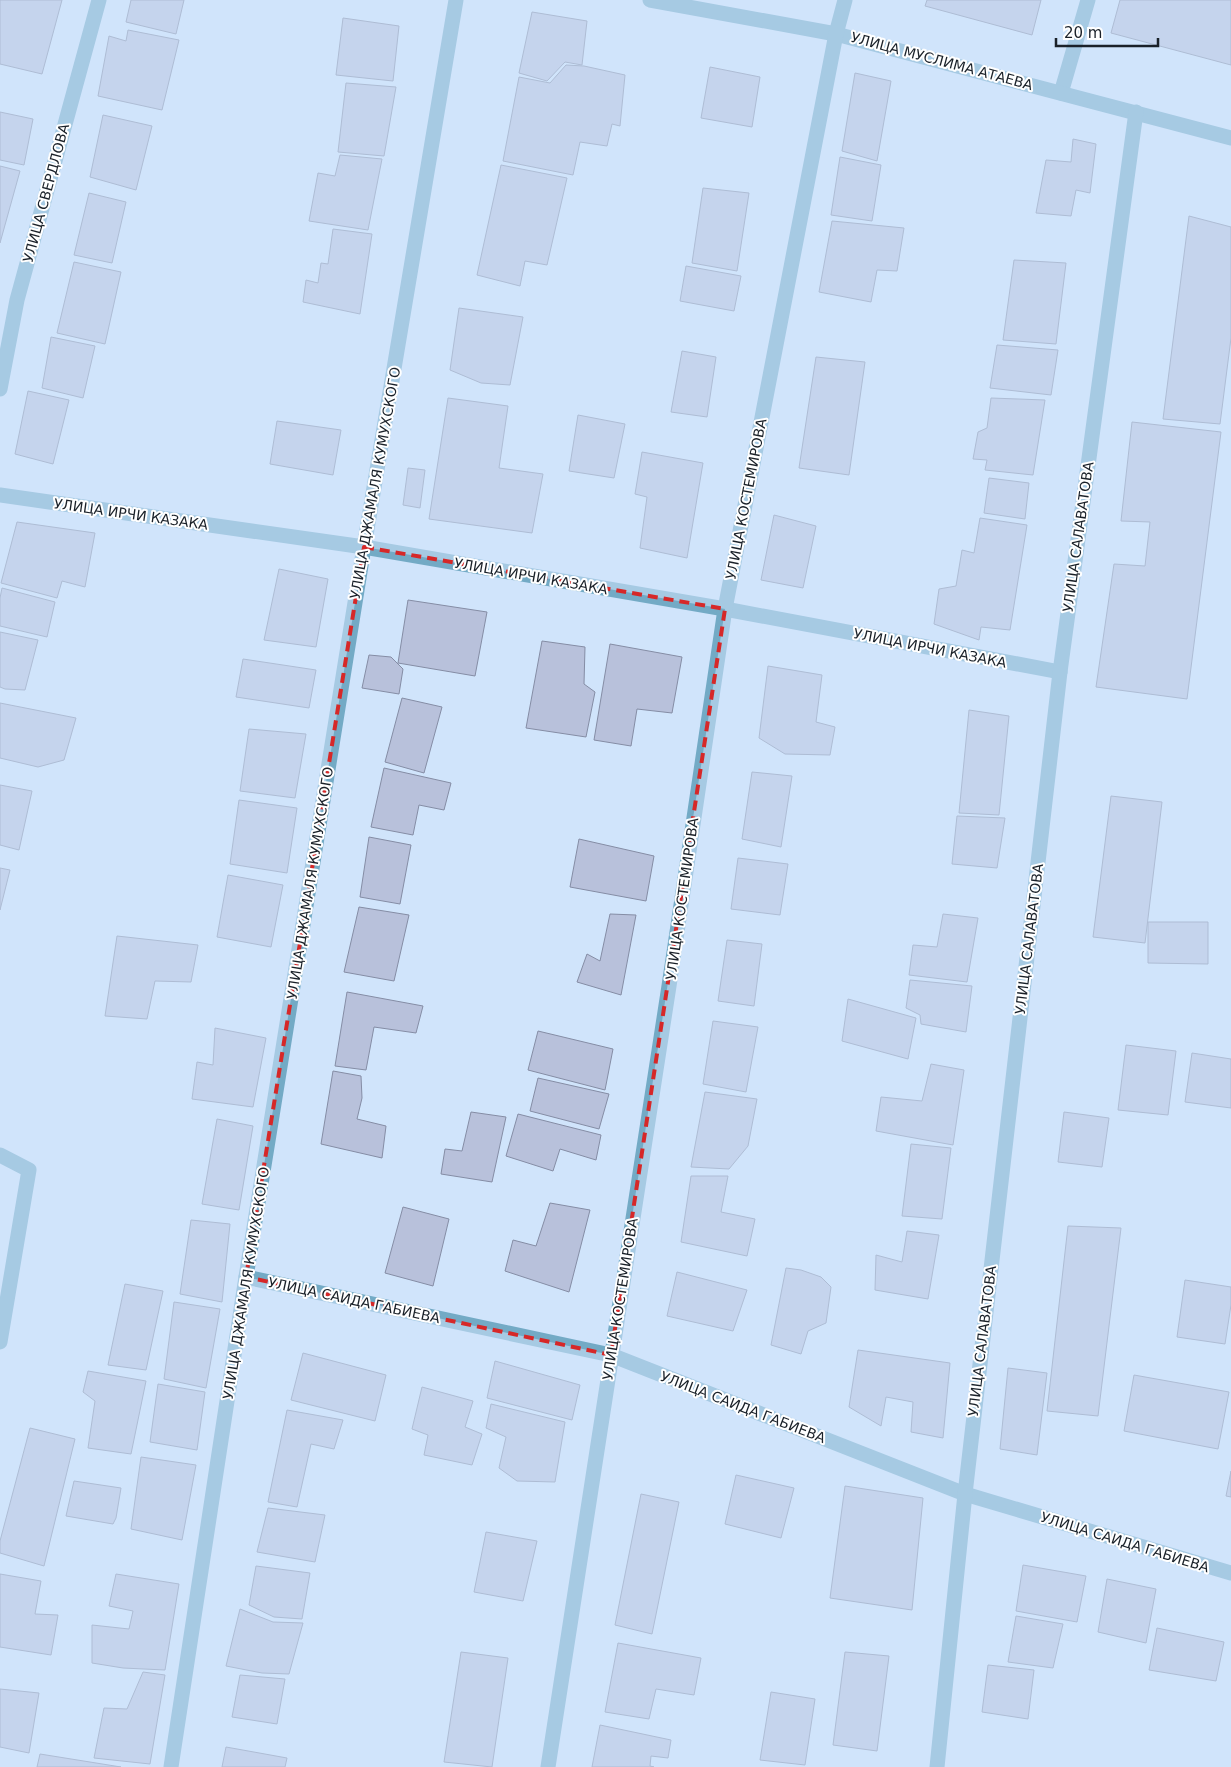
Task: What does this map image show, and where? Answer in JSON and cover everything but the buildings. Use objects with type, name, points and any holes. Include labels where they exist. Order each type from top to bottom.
[{"type":"street","name":"УЛИЦА СВЕРДЛОВА","points":[[0,389],[16,300],[99,0]]},
{"type":"street","name":"УЛИЦА ДЖАМАЛЯ КУМУХСКОГО","points":[[171,1767],[246,1277],[364,547],[456,0]]},
{"type":"street","name":"УЛИЦА МУСЛИМА АТАЕВА","points":[[650,0],[836,34],[1231,138]]},
{"type":"street","name":"УЛИЦА КОСТЕМИРОВА","points":[[548,1767],[669,986],[725,609],[836,34],[845,0]]},
{"type":"street","points":[[1061,93],[1088,0]]},
{"type":"street","name":"УЛИЦА САЛАВАТОВА","points":[[937,1767],[965,1494],[1060,672],[1136,112]]},
{"type":"street","name":"УЛИЦА ИРЧИ КАЗАКА","points":[[0,495],[364,547],[725,609],[1060,672]]},
{"type":"street","points":[[0,1155],[29,1170],[0,1342]]},
{"type":"street","name":"УЛИЦА САИДА ГАБИЕВА","points":[[246,1277],[611,1355],[965,1494],[1231,1573]]},
{"type":"highlighted area","points":[[364,547],[725,609],[611,1355],[246,1277]]}]
